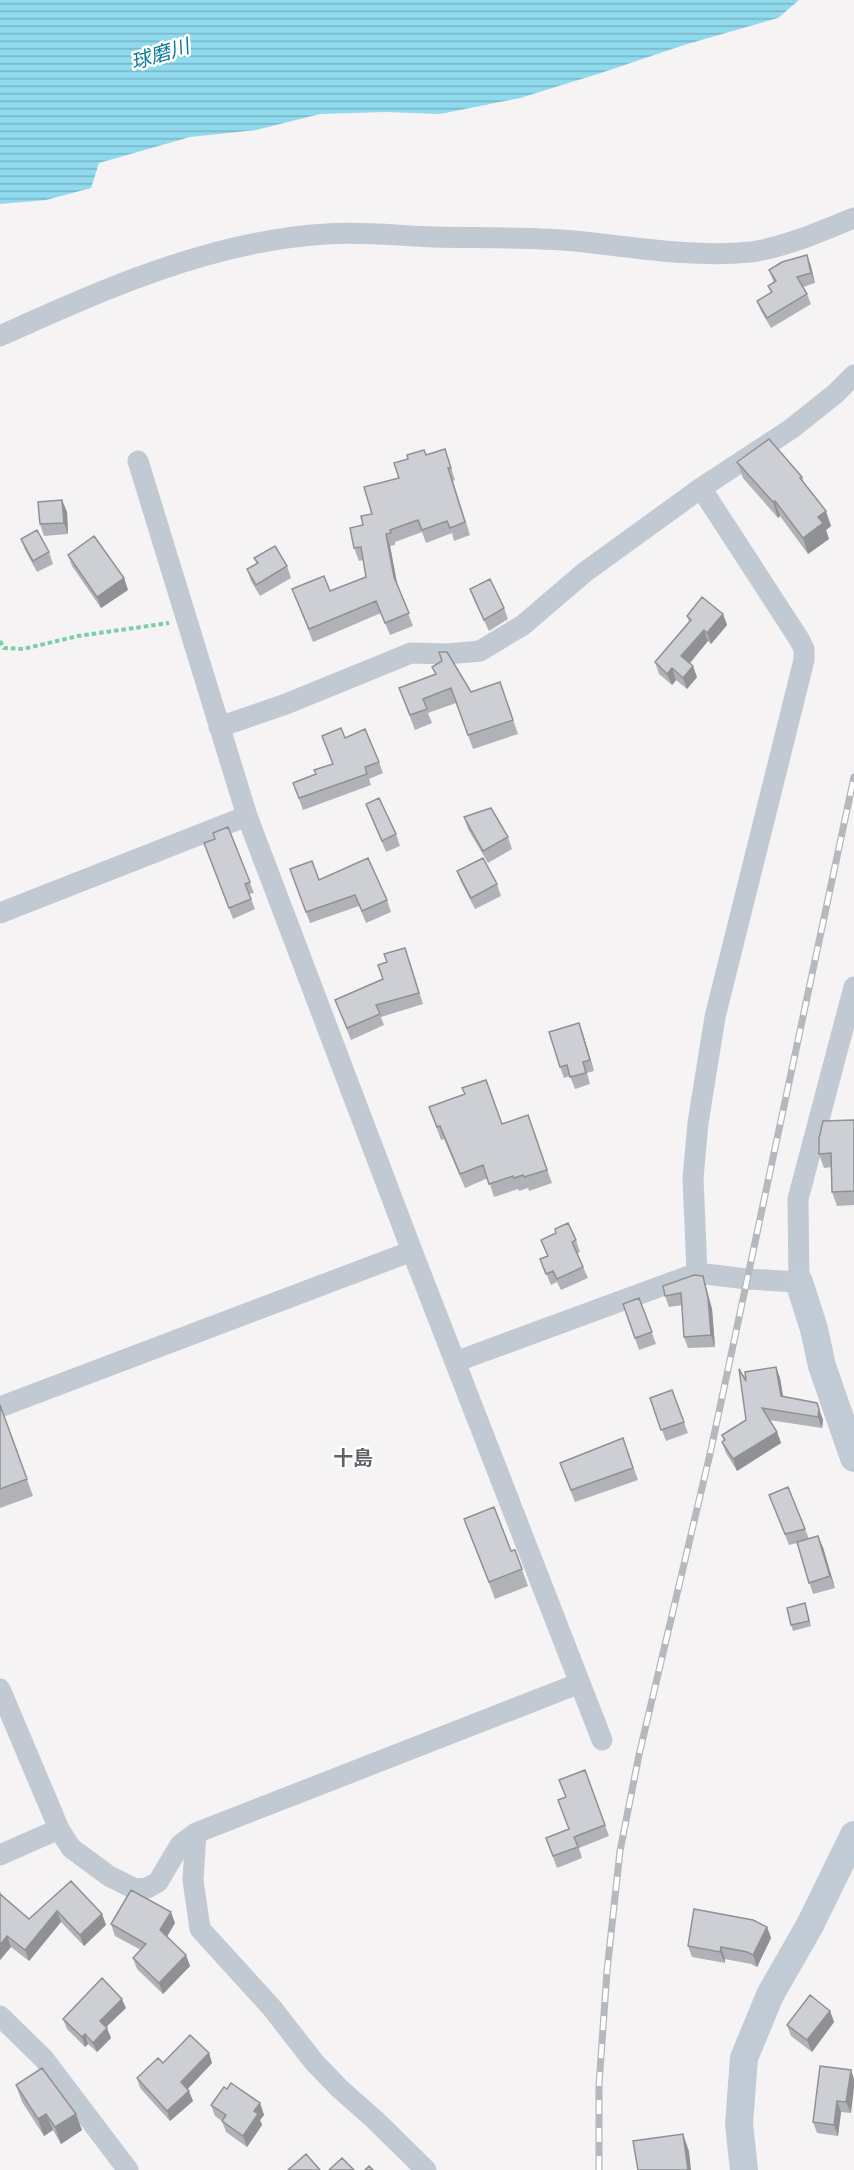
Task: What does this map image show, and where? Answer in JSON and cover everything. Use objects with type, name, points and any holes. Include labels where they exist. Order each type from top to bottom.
[{"type":"street","points":[[0,336],[73,303],[163,268],[240,245],[273,239],[329,233],[558,240],[717,255],[765,248],[808,237],[854,218]]},
{"type":"street","points":[[219,727],[286,704],[411,653],[447,654],[480,651],[523,625],[585,572],[701,488],[791,429],[835,394],[854,375]]},
{"type":"street","points":[[138,461],[247,816],[412,1251],[602,1740]]},
{"type":"street","points":[[697,1273],[693,1178],[698,1123],[715,1017],[804,660],[804,649],[799,639],[701,488]]},
{"type":"street","points":[[0,913],[247,816]]},
{"type":"street","points":[[854,987],[798,1199],[799,1282],[814,1329],[822,1366],[854,1458]]},
{"type":"street","points":[[0,1407],[412,1251]]},
{"type":"street","points":[[455,1362],[697,1273],[799,1282]]},
{"type":"street","points":[[0,1689],[59,1828],[71,1848],[109,1876],[135,1889],[147,1888],[158,1882],[180,1845],[196,1833],[580,1683]]},
{"type":"street","points":[[0,1856],[59,1828]]},
{"type":"street","points":[[196,1833],[193,1880],[200,1929],[272,2008],[321,2069],[426,2170]]},
{"type":"street","points":[[744,2170],[739,2124],[744,2058],[770,1995],[810,1925],[854,1835]]},
{"type":"street","points":[[0,2016],[44,2059],[129,2170]]},
{"type":"path","points":[[0,641],[4,648],[23,649],[78,636],[187,620]]},
{"type":"water","name":"球磨川","points":[[0,0],[799,0],[778,18],[684,45],[520,98],[440,114],[385,112],[320,114],[256,130],[190,137],[99,163],[91,188],[46,200],[0,204]]},
{"type":"building","points":[[807,255],[811,273],[797,277],[807,294],[767,318],[757,301],[772,292],[768,286],[776,281],[769,270],[782,262]]},
{"type":"building","points":[[769,439],[802,477],[800,478],[826,511],[818,517],[823,523],[803,538],[775,501],[773,502],[737,462]]},
{"type":"building","points":[[445,449],[451,468],[448,468],[465,522],[450,528],[447,521],[422,530],[418,520],[390,530],[391,533],[386,534],[394,577],[409,613],[385,623],[376,601],[309,629],[292,589],[324,576],[330,591],[366,577],[361,547],[354,548],[350,528],[363,525],[361,516],[372,514],[364,487],[399,478],[394,463],[408,459],[407,455],[424,450],[426,455]]},
{"type":"building","points":[[62,500],[64,523],[40,524],[38,502]]},
{"type":"building","points":[[37,530],[49,552],[33,561],[21,539]]},
{"type":"building","points":[[94,536],[124,578],[97,597],[68,555]]},
{"type":"building","points":[[275,546],[287,566],[256,585],[247,569],[258,563],[254,558]]},
{"type":"building","points":[[490,579],[504,608],[484,620],[470,589]]},
{"type":"building","points":[[702,597],[723,614],[707,633],[704,630],[681,656],[693,666],[683,678],[672,668],[667,674],[655,662],[691,620],[687,616]]},
{"type":"building","points":[[439,652],[447,652],[471,692],[500,682],[513,720],[468,735],[451,688],[423,699],[427,709],[410,715],[399,688],[436,674],[432,667],[442,661]]},
{"type":"building","points":[[341,728],[345,738],[365,729],[379,762],[365,767],[367,774],[299,798],[293,783],[316,774],[314,770],[333,764],[322,736]]},
{"type":"building","points":[[379,798],[396,834],[382,841],[366,804]]},
{"type":"building","points":[[491,808],[508,837],[483,851],[464,817]]},
{"type":"building","points":[[228,827],[250,882],[245,884],[251,899],[229,908],[204,843],[215,839],[213,833]]},
{"type":"building","points":[[368,858],[387,900],[362,911],[355,895],[306,912],[290,869],[312,861],[319,880]]},
{"type":"building","points":[[483,858],[497,884],[471,898],[457,871]]},
{"type":"building","points":[[405,948],[419,993],[376,1005],[380,1014],[347,1028],[335,1000],[383,979],[378,965],[387,962],[384,954]]},
{"type":"building","points":[[579,1023],[590,1060],[583,1062],[586,1073],[570,1077],[567,1065],[560,1067],[549,1032]]},
{"type":"building","points":[[486,1080],[502,1124],[528,1115],[547,1170],[524,1177],[523,1175],[514,1178],[513,1176],[489,1184],[483,1165],[460,1174],[440,1126],[437,1127],[429,1107],[465,1094],[462,1088]]},
{"type":"building","points":[[854,1120],[854,1191],[832,1192],[831,1153],[819,1154],[819,1138],[823,1121]]},
{"type":"building","points":[[568,1223],[576,1240],[572,1242],[583,1267],[557,1279],[553,1271],[546,1274],[540,1259],[548,1256],[541,1240],[556,1233],[555,1229]]},
{"type":"building","points":[[694,1275],[703,1276],[708,1298],[711,1335],[684,1337],[681,1293],[665,1296],[663,1286]]},
{"type":"building","points":[[639,1298],[652,1332],[635,1338],[623,1304]]},
{"type":"building","points":[[776,1367],[781,1396],[817,1403],[818,1417],[762,1408],[777,1432],[733,1459],[722,1442],[725,1440],[722,1435],[746,1420],[739,1369],[746,1381],[745,1372]]},
{"type":"building","points":[[672,1390],[684,1422],[661,1430],[650,1398]]},
{"type":"building","points":[[0,1405],[27,1479],[0,1489]]},
{"type":"building","points":[[623,1438],[633,1468],[571,1490],[560,1463]]},
{"type":"building","points":[[788,1487],[805,1529],[785,1534],[769,1495]]},
{"type":"building","points":[[494,1507],[511,1551],[515,1550],[522,1569],[489,1582],[464,1519]]},
{"type":"building","points":[[818,1536],[830,1576],[809,1583],[797,1542]]},
{"type":"building","points":[[805,1603],[809,1621],[791,1625],[787,1608]]},
{"type":"building","points":[[585,1770],[605,1825],[574,1837],[578,1847],[553,1856],[546,1838],[569,1829],[558,1800],[566,1797],[559,1780]]},
{"type":"building","points":[[71,1881],[102,1914],[80,1935],[57,1911],[25,1950],[7,1936],[0,1945],[0,1894],[29,1919]]},
{"type":"building","points":[[131,1890],[171,1912],[160,1930],[186,1955],[159,1983],[133,1958],[146,1944],[111,1924]]},
{"type":"building","points":[[694,1909],[753,1920],[767,1927],[753,1955],[721,1947],[720,1952],[688,1946]]},
{"type":"building","points":[[102,1978],[122,1999],[100,2021],[107,2028],[93,2043],[85,2034],[82,2037],[63,2019]]},
{"type":"building","points":[[810,1995],[830,2011],[807,2040],[787,2025]]},
{"type":"building","points":[[190,2035],[209,2053],[181,2082],[189,2091],[167,2111],[137,2078],[158,2058],[163,2063]]},
{"type":"building","points":[[820,2066],[851,2070],[846,2102],[837,2101],[834,2125],[813,2122]]},
{"type":"building","points":[[42,2068],[76,2114],[55,2127],[46,2114],[38,2119],[16,2085]]},
{"type":"building","points":[[231,2083],[260,2103],[254,2111],[258,2114],[243,2136],[222,2121],[226,2115],[211,2105],[224,2087],[227,2089]]},
{"type":"building","points":[[683,2134],[688,2170],[638,2170],[633,2141]]},
{"type":"building","points":[[306,2154],[320,2170],[288,2170]]},
{"type":"building","points":[[342,2158],[354,2170],[329,2170]]},
{"type":"railway","points":[[599,2170],[599,2085],[607,1971],[620,1851],[639,1755],[710,1454],[854,777]]},
{"type":"district","name":"十島","points":[[353,1458]]}]
